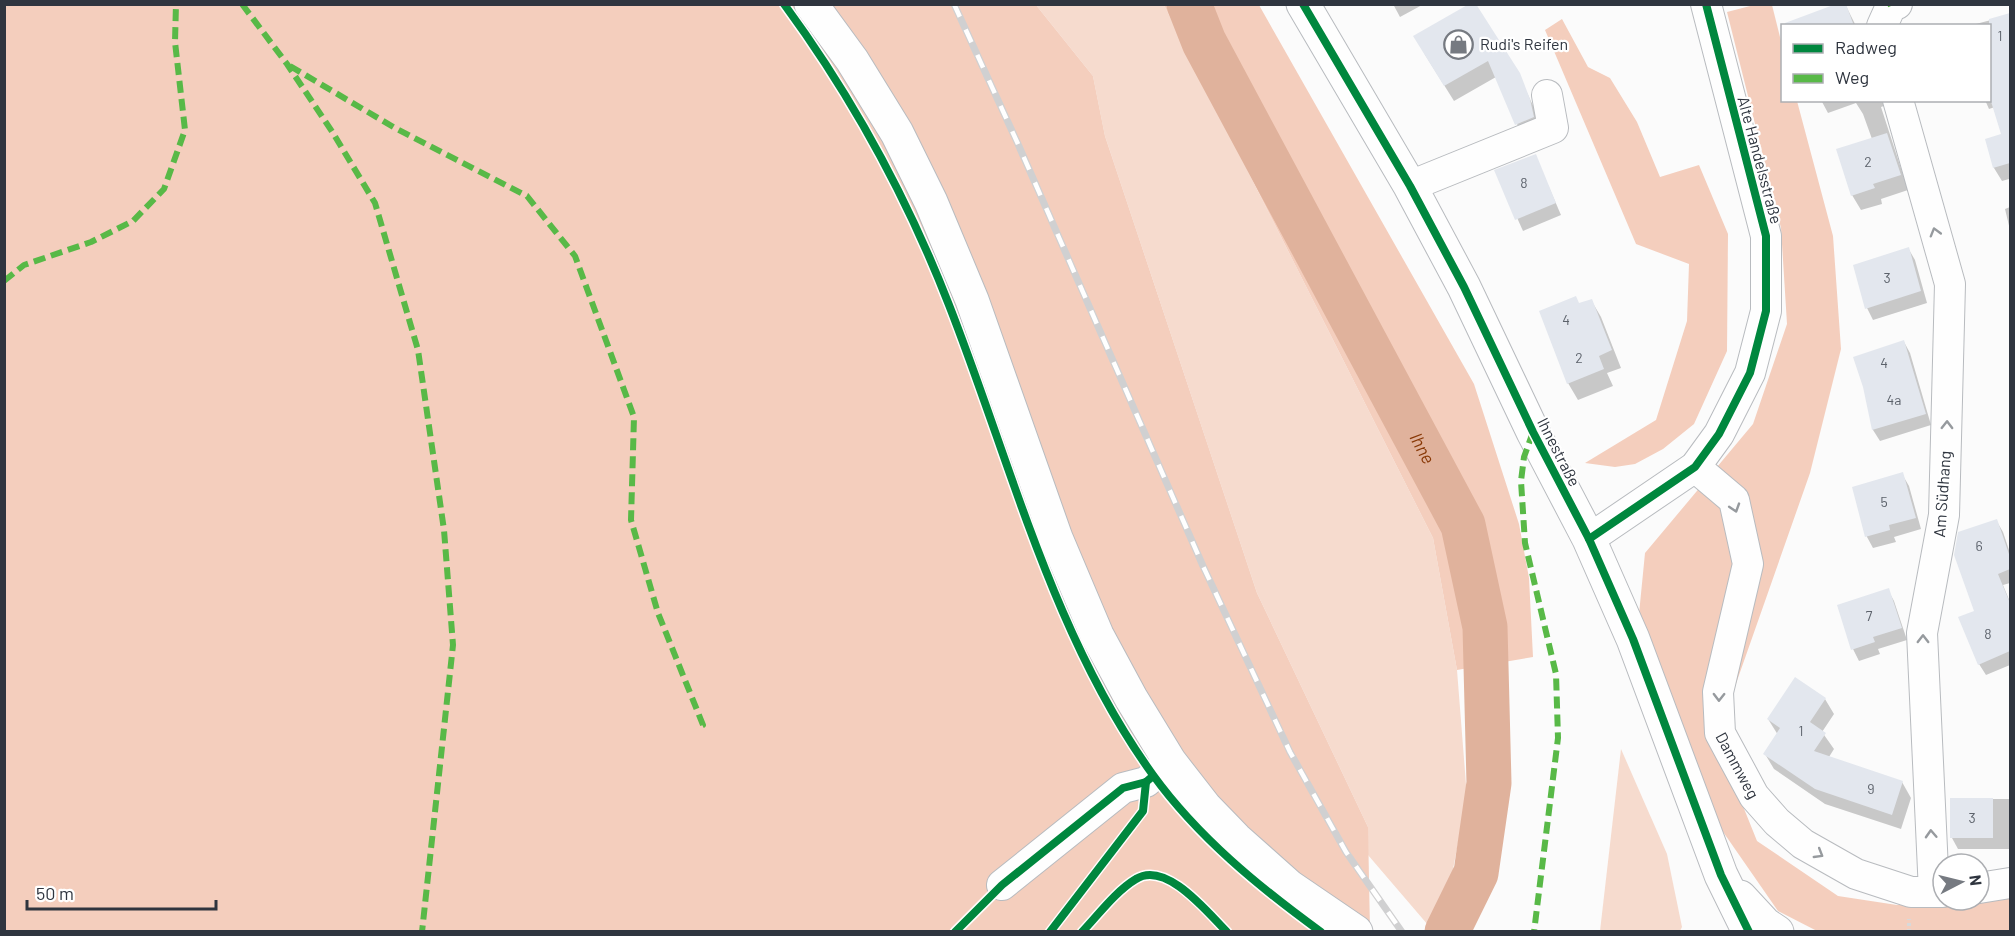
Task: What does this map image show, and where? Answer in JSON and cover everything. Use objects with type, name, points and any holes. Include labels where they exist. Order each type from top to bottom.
[{"type":"main road","points":[[811,4],[852,60],[897,133],[931,202],[972,300],[1056,538],[1097,635],[1131,699],[1170,762],[1205,807],[1236,839],[1290,887],[1356,932]]},
{"type":"main road","name":"Ihnestraße","points":[[1314,12],[1464,287],[1533,432],[1589,539],[1633,639],[1720,875],[1749,932]]},
{"type":"main road","points":[[1720,875],[1765,924],[1777,932]]},
{"type":"street","name":"Alte Handelsstraße","points":[[1589,539],[1695,467],[1719,434],[1750,373],[1766,311],[1766,236],[1706,4]]},
{"type":"street","points":[[1883,24],[1891,6],[1897,4]]},
{"type":"street","points":[[1410,186],[1552,128],[1547,95]]},
{"type":"street","name":"Am Südhang","points":[[1899,102],[1950,284],[1944,515],[1922,633],[1936,852]]},
{"type":"street","name":"Dammweg","points":[[1695,467],[1734,500],[1748,564],[1718,692],[1720,733],[1754,796],[1777,822],[1803,844],[1856,874],[1911,892],[1931,892]]},
{"type":"street","points":[[1002,885],[1123,788],[1146,783],[1170,762]]},
{"type":"street","points":[[1991,886],[2010,883]]},
{"type":"shaded area","points":[[5,5],[1036,5],[1093,76],[1105,136],[1257,593],[1368,827],[1370,931],[5,932]]},
{"type":"shaded area","points":[[1036,5],[1164,5],[1433,538],[1457,670],[1467,797],[1447,900],[1428,925],[1368,855],[1368,827],[1257,593],[1105,136],[1093,76]]},
{"type":"shaded area","points":[[1164,5],[1259,5],[1474,384],[1519,524],[1529,578],[1533,657],[1457,670],[1433,538]]},
{"type":"shaded area","points":[[1754,5],[1772,5],[1781,41],[1781,102],[1797,102],[1833,236],[1841,349],[1810,473],[1732,695],[1714,734],[1757,841],[1838,896],[1897,905],[1931,903],[1931,912],[1991,912],[1991,897],[2010,894],[2010,931],[1817,931],[1778,911],[1710,813],[1639,614],[1645,553],[1753,424],[1787,324],[1781,228],[1727,12]]},
{"type":"shaded area","points":[[1562,19],[1588,67],[1610,78],[1637,122],[1660,177],[1699,165],[1728,234],[1727,351],[1694,424],[1663,449],[1635,464],[1615,467],[1585,463],[1656,420],[1687,321],[1689,264],[1636,244],[1545,30]]},
{"type":"shaded area","points":[[1621,749],[1667,854],[1682,927],[1680,931],[1600,931]]},
{"type":"building","name":"Rudi's Reifen","points":[[1469,4],[1476,4],[1520,73],[1534,117],[1515,125],[1488,61],[1444,86],[1413,36]]},
{"type":"building","points":[[1836,4],[1846,4],[1853,24],[1785,24]]},
{"type":"building","points":[[2010,13],[2010,163],[1993,168],[1985,139],[2001,134],[1991,102],[1991,24],[1989,24],[1989,19]]},
{"type":"building","points":[[1887,133],[1901,175],[1873,184],[1875,188],[1851,196],[1836,149]]},
{"type":"building","points":[[1536,154],[1556,203],[1515,220],[1494,170]]},
{"type":"building","points":[[1909,247],[1921,291],[1865,309],[1853,265]]},
{"type":"building","points":[[1576,296],[1579,303],[1592,299],[1612,350],[1599,356],[1604,369],[1567,384],[1539,311]]},
{"type":"building","points":[[1904,340],[1926,414],[1872,430],[1863,387],[1853,357]]},
{"type":"building","points":[[1903,472],[1916,518],[1889,525],[1890,530],[1865,537],[1852,487]]},
{"type":"building","points":[[1997,519],[2010,557],[2010,569],[1998,574],[2010,603],[2010,651],[1978,665],[1958,617],[1974,611],[1954,555],[1958,532]]},
{"type":"building","points":[[1889,588],[1902,628],[1873,637],[1875,642],[1851,650],[1837,605]]},
{"type":"building","points":[[1795,677],[1826,698],[1810,722],[1826,733],[1814,751],[1903,781],[1892,815],[1815,789],[1763,754],[1780,728],[1767,719]]},
{"type":"building","points":[[1950,798],[1993,798],[1993,838],[1950,838]]},
{"type":"waterway","name":"Ihne","points":[[1189,4],[1204,42],[1463,525],[1485,627],[1489,783],[1476,873],[1447,932]]},
{"type":"railway","points":[[954,4],[1018,144],[1203,566],[1290,752],[1346,852],[1402,932]]},
{"type":"marked path","points":[[4,281],[24,265],[91,242],[133,221],[164,189],[185,130],[175,42],[176,4]]},
{"type":"marked path","points":[[242,4],[287,64],[333,133],[375,203],[418,350],[444,530],[453,645],[422,932]]},
{"type":"marked path","points":[[290,66],[395,128],[527,196],[575,256],[634,417],[631,520],[658,613],[703,725],[699,727]]},
{"type":"marked path","points":[[1533,432],[1524,457],[1521,481],[1525,543],[1556,674],[1558,738],[1534,932]]},
{"type":"cycle path","points":[[784,4],[833,76],[897,187],[949,305],[1014,487],[1061,607],[1088,666],[1118,722],[1153,775],[1210,840],[1252,879],[1321,932]]},
{"type":"cycle path","points":[[1303,4],[1410,186],[1464,287],[1533,432],[1589,539],[1633,639],[1721,875],[1749,932]]},
{"type":"cycle path","points":[[1589,539],[1695,467],[1719,434],[1750,373],[1766,311],[1766,236],[1706,4]]},
{"type":"cycle path","points":[[955,932],[1002,885],[1123,788],[1146,782],[1153,776]]},
{"type":"cycle path","points":[[1050,932],[1143,811],[1146,782]]},
{"type":"cycle path","points":[[1082,932],[1122,890],[1136,879],[1148,875],[1173,882],[1186,891],[1227,932]]},
{"type":"place","name":"Rudi's Reifen","points":[[1459,44]]}]
